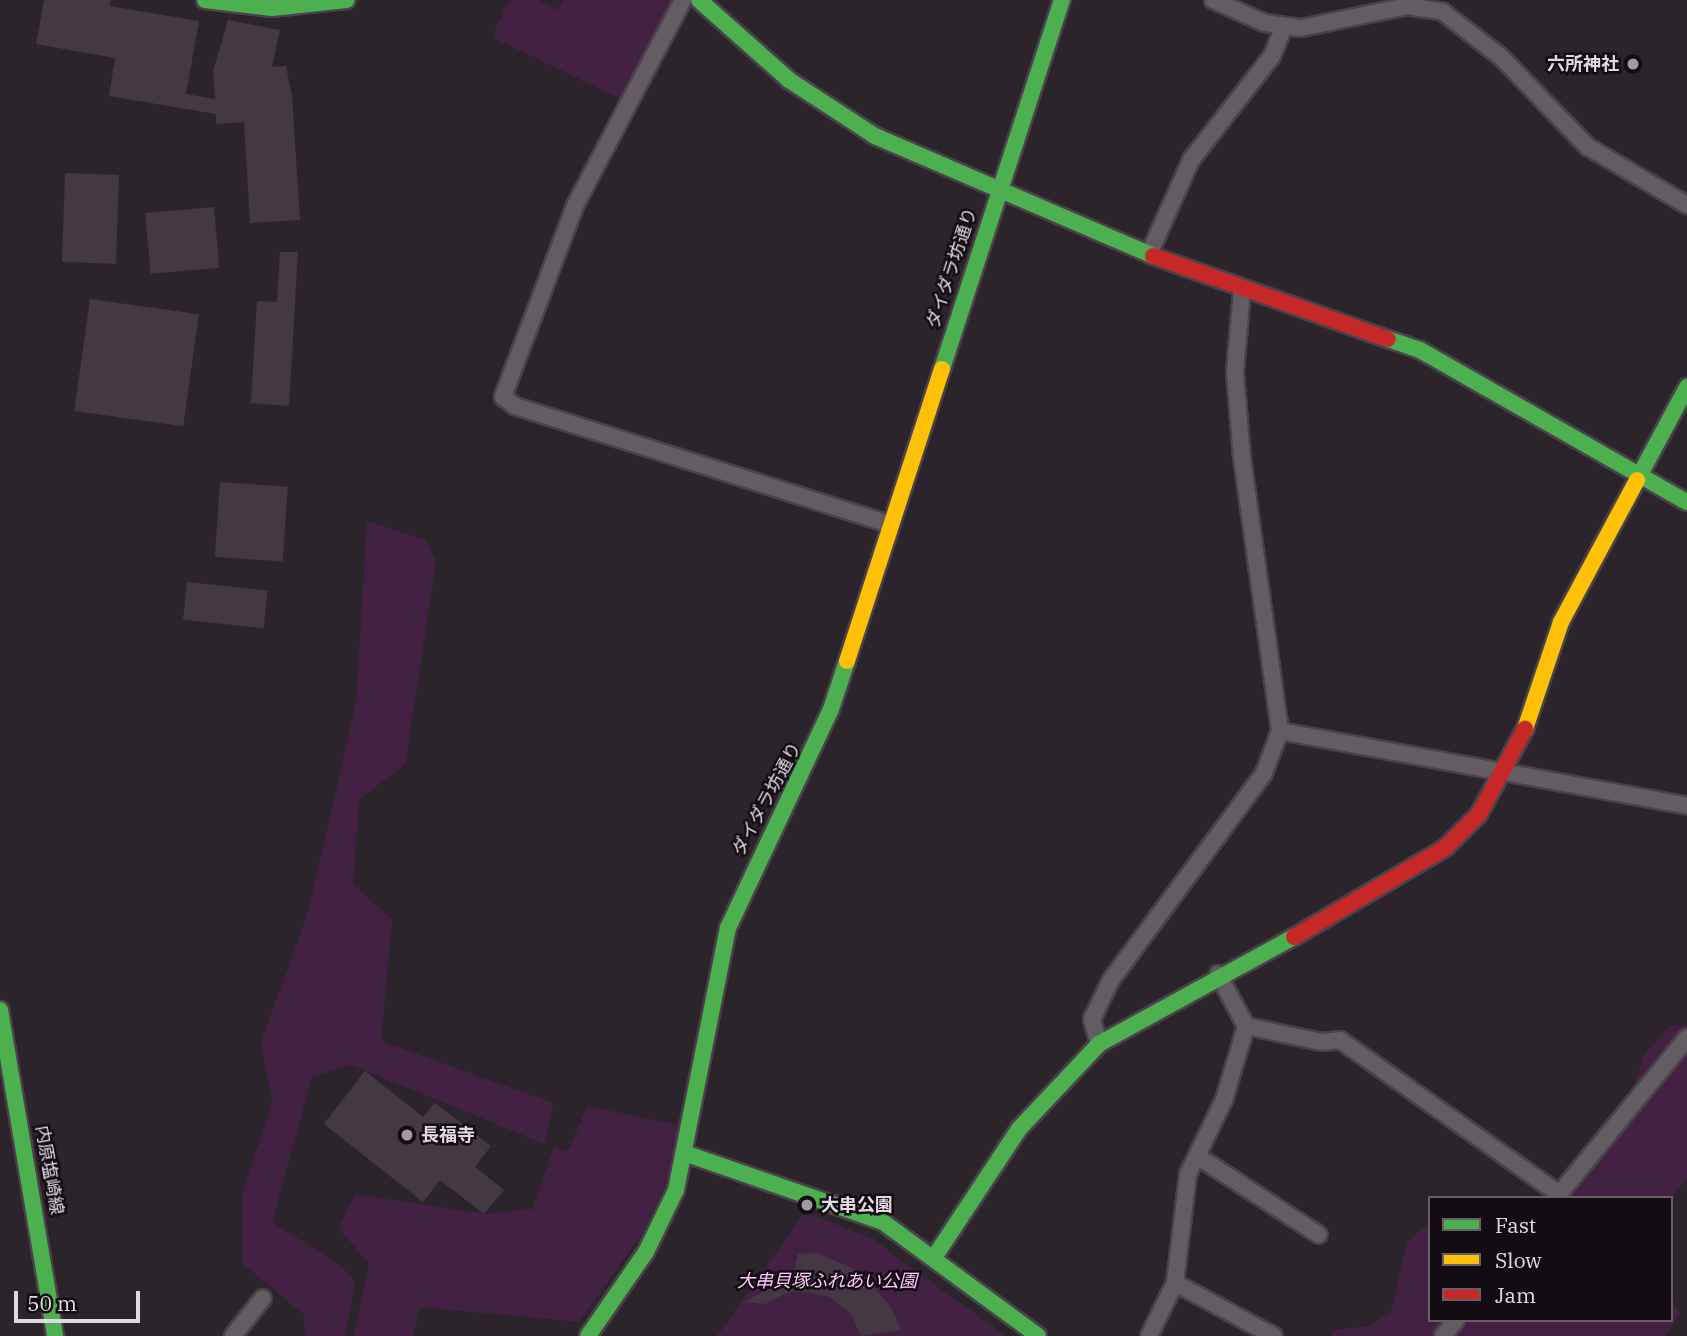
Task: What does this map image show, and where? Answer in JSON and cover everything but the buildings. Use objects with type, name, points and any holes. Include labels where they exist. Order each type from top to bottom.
[{"type":"street","points":[[205,0],[272,8],[347,0]]},
{"type":"street","points":[[683,0],[575,206],[503,397],[515,407],[890,524]]},
{"type":"street","points":[[699,0],[831,110],[997,190],[1149,254],[1242,290],[1420,350],[1687,502]]},
{"type":"street","name":"ダイダラ坊通り","points":[[588,1336],[657,1233],[684,1153],[727,928],[817,744],[997,190],[1062,0]]},
{"type":"street","points":[[1213,0],[1284,27],[1323,26],[1407,6],[1443,12],[1501,57],[1595,152],[1687,205]]},
{"type":"street","points":[[1149,254],[1191,160],[1272,56],[1284,27]]},
{"type":"street","points":[[1099,1044],[1093,1019],[1111,980],[1264,773],[1280,730],[1242,458],[1235,372],[1242,290]]},
{"type":"street","points":[[935,1256],[1019,1129],[1099,1044],[1218,974],[1445,848],[1479,814],[1509,769],[1561,622],[1687,387]]},
{"type":"street","points":[[1280,730],[1509,769],[1687,806]]},
{"type":"street","points":[[1149,1336],[1175,1283],[1185,1188],[1224,1100],[1246,1026],[1218,974]]},
{"type":"street","name":"内原塩崎線","points":[[0,1010],[55,1336]]},
{"type":"street","points":[[1246,1026],[1322,1042],[1340,1040],[1557,1196],[1687,1038]]},
{"type":"street","points":[[684,1153],[864,1213],[935,1256],[1038,1336]]},
{"type":"street","points":[[1197,1156],[1319,1235]]},
{"type":"street","points":[[1175,1283],[1273,1336]]},
{"type":"street","points":[[233,1336],[263,1298]]},
{"type":"street","points":[[1443,1336],[1454,1322]]},
{"type":"green space","points":[[509,0],[538,0],[558,10],[564,0],[672,0],[675,9],[625,101],[492,37]]},
{"type":"green space","points":[[367,521],[425,540],[436,562],[405,765],[359,799],[353,884],[392,919],[381,1041],[553,1103],[545,1144],[352,1065],[312,1077],[272,1222],[338,1264],[355,1282],[345,1336],[305,1336],[304,1315],[242,1263],[243,1189],[272,1103],[261,1042],[308,913],[356,703]]},
{"type":"green space","points":[[1687,1025],[1687,1179],[1673,1196],[1569,1196],[1612,1141],[1646,1052],[1670,1026]]},
{"type":"green space","points":[[587,1106],[680,1125],[667,1180],[644,1231],[579,1322],[420,1307],[413,1336],[354,1336],[369,1264],[339,1228],[355,1194],[484,1214],[532,1209],[554,1148],[568,1152]]},
{"type":"green space","name":"大串貝塚ふれあい公園","points":[[805,1212],[872,1239],[1006,1336],[717,1336]]},
{"type":"green space","points":[[1428,1225],[1428,1322],[1673,1322],[1673,1301],[1680,1314],[1665,1336],[1332,1336],[1333,1330],[1368,1326],[1391,1313],[1407,1241]]},
{"type":"traffic: fast","points":[[205,0],[272,8],[347,0]]},
{"type":"traffic: fast","points":[[699,0],[789,80],[875,136],[1153,256]]},
{"type":"traffic: fast","points":[[942,369],[1062,0]]},
{"type":"traffic: fast","points":[[1388,339],[1420,350],[1687,502]]},
{"type":"traffic: fast","points":[[1637,480],[1687,387]]},
{"type":"traffic: fast","points":[[588,1336],[646,1252],[676,1190],[728,928],[831,709],[847,661]]},
{"type":"traffic: fast","points":[[935,1256],[1019,1129],[1099,1044],[1294,937]]},
{"type":"traffic: fast","points":[[0,1010],[55,1336]]},
{"type":"traffic: fast","points":[[684,1153],[883,1222],[1038,1336]]},
{"type":"traffic: slow","points":[[847,661],[942,369]]},
{"type":"traffic: slow","points":[[1525,729],[1561,622],[1637,480]]},
{"type":"traffic: jam","points":[[1153,256],[1388,339]]},
{"type":"traffic: jam","points":[[1294,937],[1445,848],[1479,814],[1525,729]]},
{"type":"place","name":"六所神社","points":[[1633,64]]},
{"type":"place","name":"長福寺","points":[[407,1135]]},
{"type":"place","name":"大串公園","points":[[807,1205]]}]
